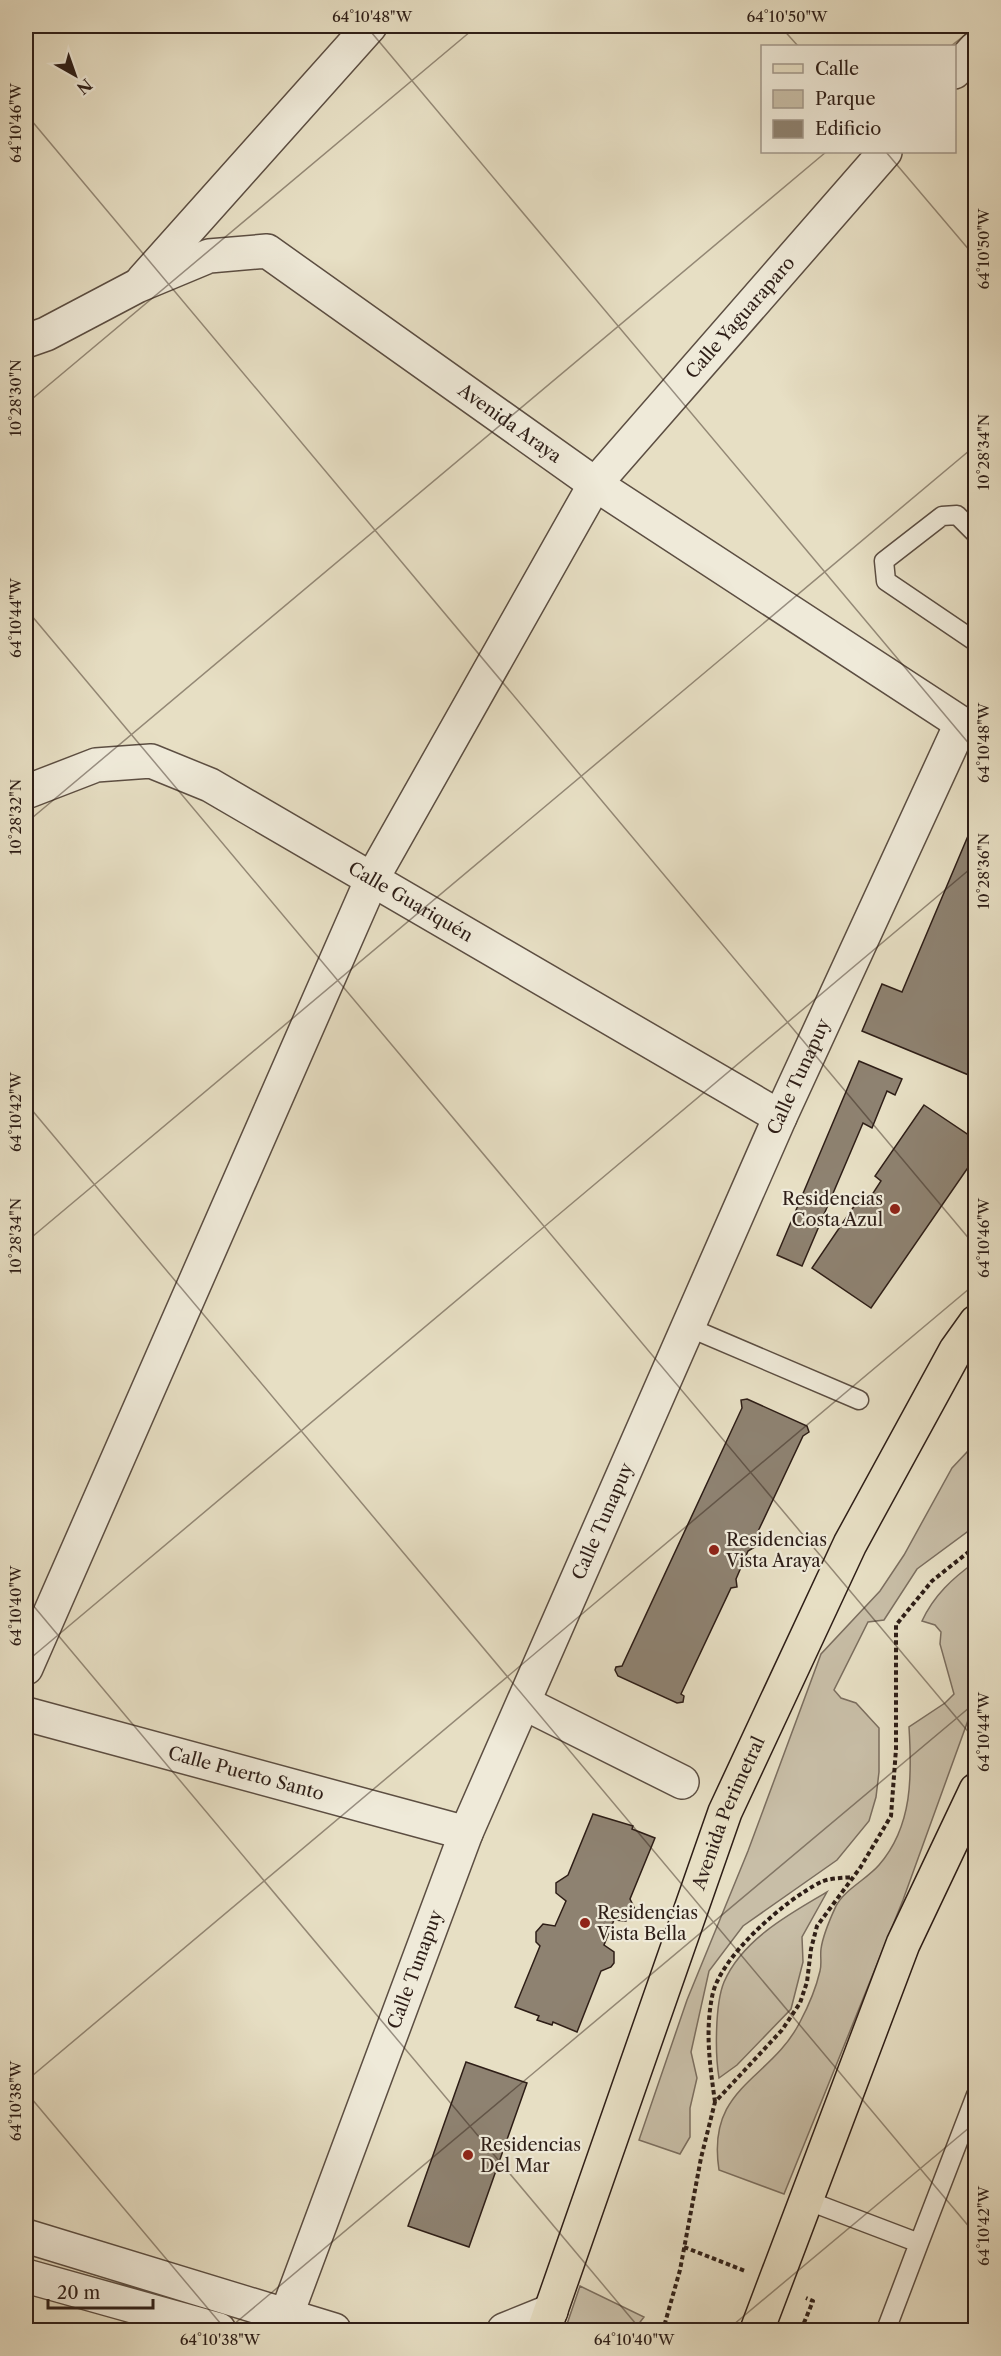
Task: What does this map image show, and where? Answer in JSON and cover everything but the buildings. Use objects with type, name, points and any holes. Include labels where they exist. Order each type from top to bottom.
[{"type":"main road","name":"Avenida Perimetral","points":[[547,2321],[725,1812],[850,1544],[966,1344],[975,1322]]},
{"type":"main road","points":[[756,2331],[903,1944],[975,1790]]},
{"type":"street","points":[[137,285],[370,26]]},
{"type":"street","points":[[956,70],[975,48]]},
{"type":"street","name":"Calle Yaguaraparo","points":[[26,1668],[372,879],[595,484],[884,153]]},
{"type":"street","name":"Avenida Araya","points":[[26,340],[46,334],[137,285],[209,256],[267,251],[595,484],[971,721]]},
{"type":"street","name":"Calle Tunapuy","points":[[281,2323],[466,1833],[780,1117],[971,721]]},
{"type":"street","name":"Calle Guariquén","points":[[26,792],[96,765],[151,761],[210,785],[780,1117]]},
{"type":"street","points":[[524,1703],[682,1782]]},
{"type":"street","name":"Calle Puerto Santo","points":[[26,1714],[466,1833]]},
{"type":"street","points":[[26,2236],[281,2323],[334,2331]]},
{"type":"street","points":[[26,2276],[219,2331]]},
{"type":"street","points":[[504,2331],[547,2321]]},
{"type":"lane","points":[[975,534],[957,515],[942,516],[884,561],[886,581],[975,642]]},
{"type":"lane","points":[[688,1327],[859,1400]]},
{"type":"lane","points":[[886,2331],[975,2095]]},
{"type":"lane","points":[[806,2200],[919,2243]]},
{"type":"path","points":[[715,2102],[782,2030],[800,2003],[807,1982],[810,1949],[817,1926],[853,1877],[891,1816],[896,1749],[896,1625],[932,1581],[975,1546]]},
{"type":"path","points":[[659,2331],[665,2323],[680,2270],[715,2102],[707,2044],[712,1994],[728,1960],[762,1925],[822,1881],[853,1877]]},
{"type":"green space","points":[[968,1451],[975,1455],[975,1526],[917,1569],[884,1620],[868,1622],[834,1690],[841,1698],[856,1703],[879,1728],[879,1772],[876,1797],[869,1821],[837,1860],[743,1926],[709,1971],[691,2052],[697,2078],[690,2108],[690,2137],[680,2154],[639,2140],[687,2000],[748,1851],[821,1654],[880,1591],[904,1555],[952,1468]]},
{"type":"green space","points":[[975,1562],[975,1701],[903,1900],[784,2194],[719,2170],[718,2142],[722,2120],[731,2102],[787,2042],[800,2022],[809,2004],[821,1968],[823,1938],[836,1906],[844,1895],[879,1865],[898,1834],[904,1817],[910,1781],[909,1727],[945,1703],[954,1694],[940,1644],[941,1632],[935,1625],[922,1621],[932,1603],[945,1588]]},
{"type":"green space","points":[[827,1892],[802,1937],[803,1962],[791,2009],[737,2065],[719,2078],[716,2043],[717,2016],[721,1991],[732,1967],[754,1941],[782,1919]]},
{"type":"green space","points":[[580,2286],[644,2317],[634,2330],[565,2330]]},
{"type":"place","name":"Residencias Costa Azul","points":[[895,1209]]},
{"type":"place","name":"Residencias Vista Araya","points":[[714,1550]]},
{"type":"place","name":"Residencias Vista Bella","points":[[585,1923]]},
{"type":"place","name":"Residencias Del Mar","points":[[468,2155]]}]
